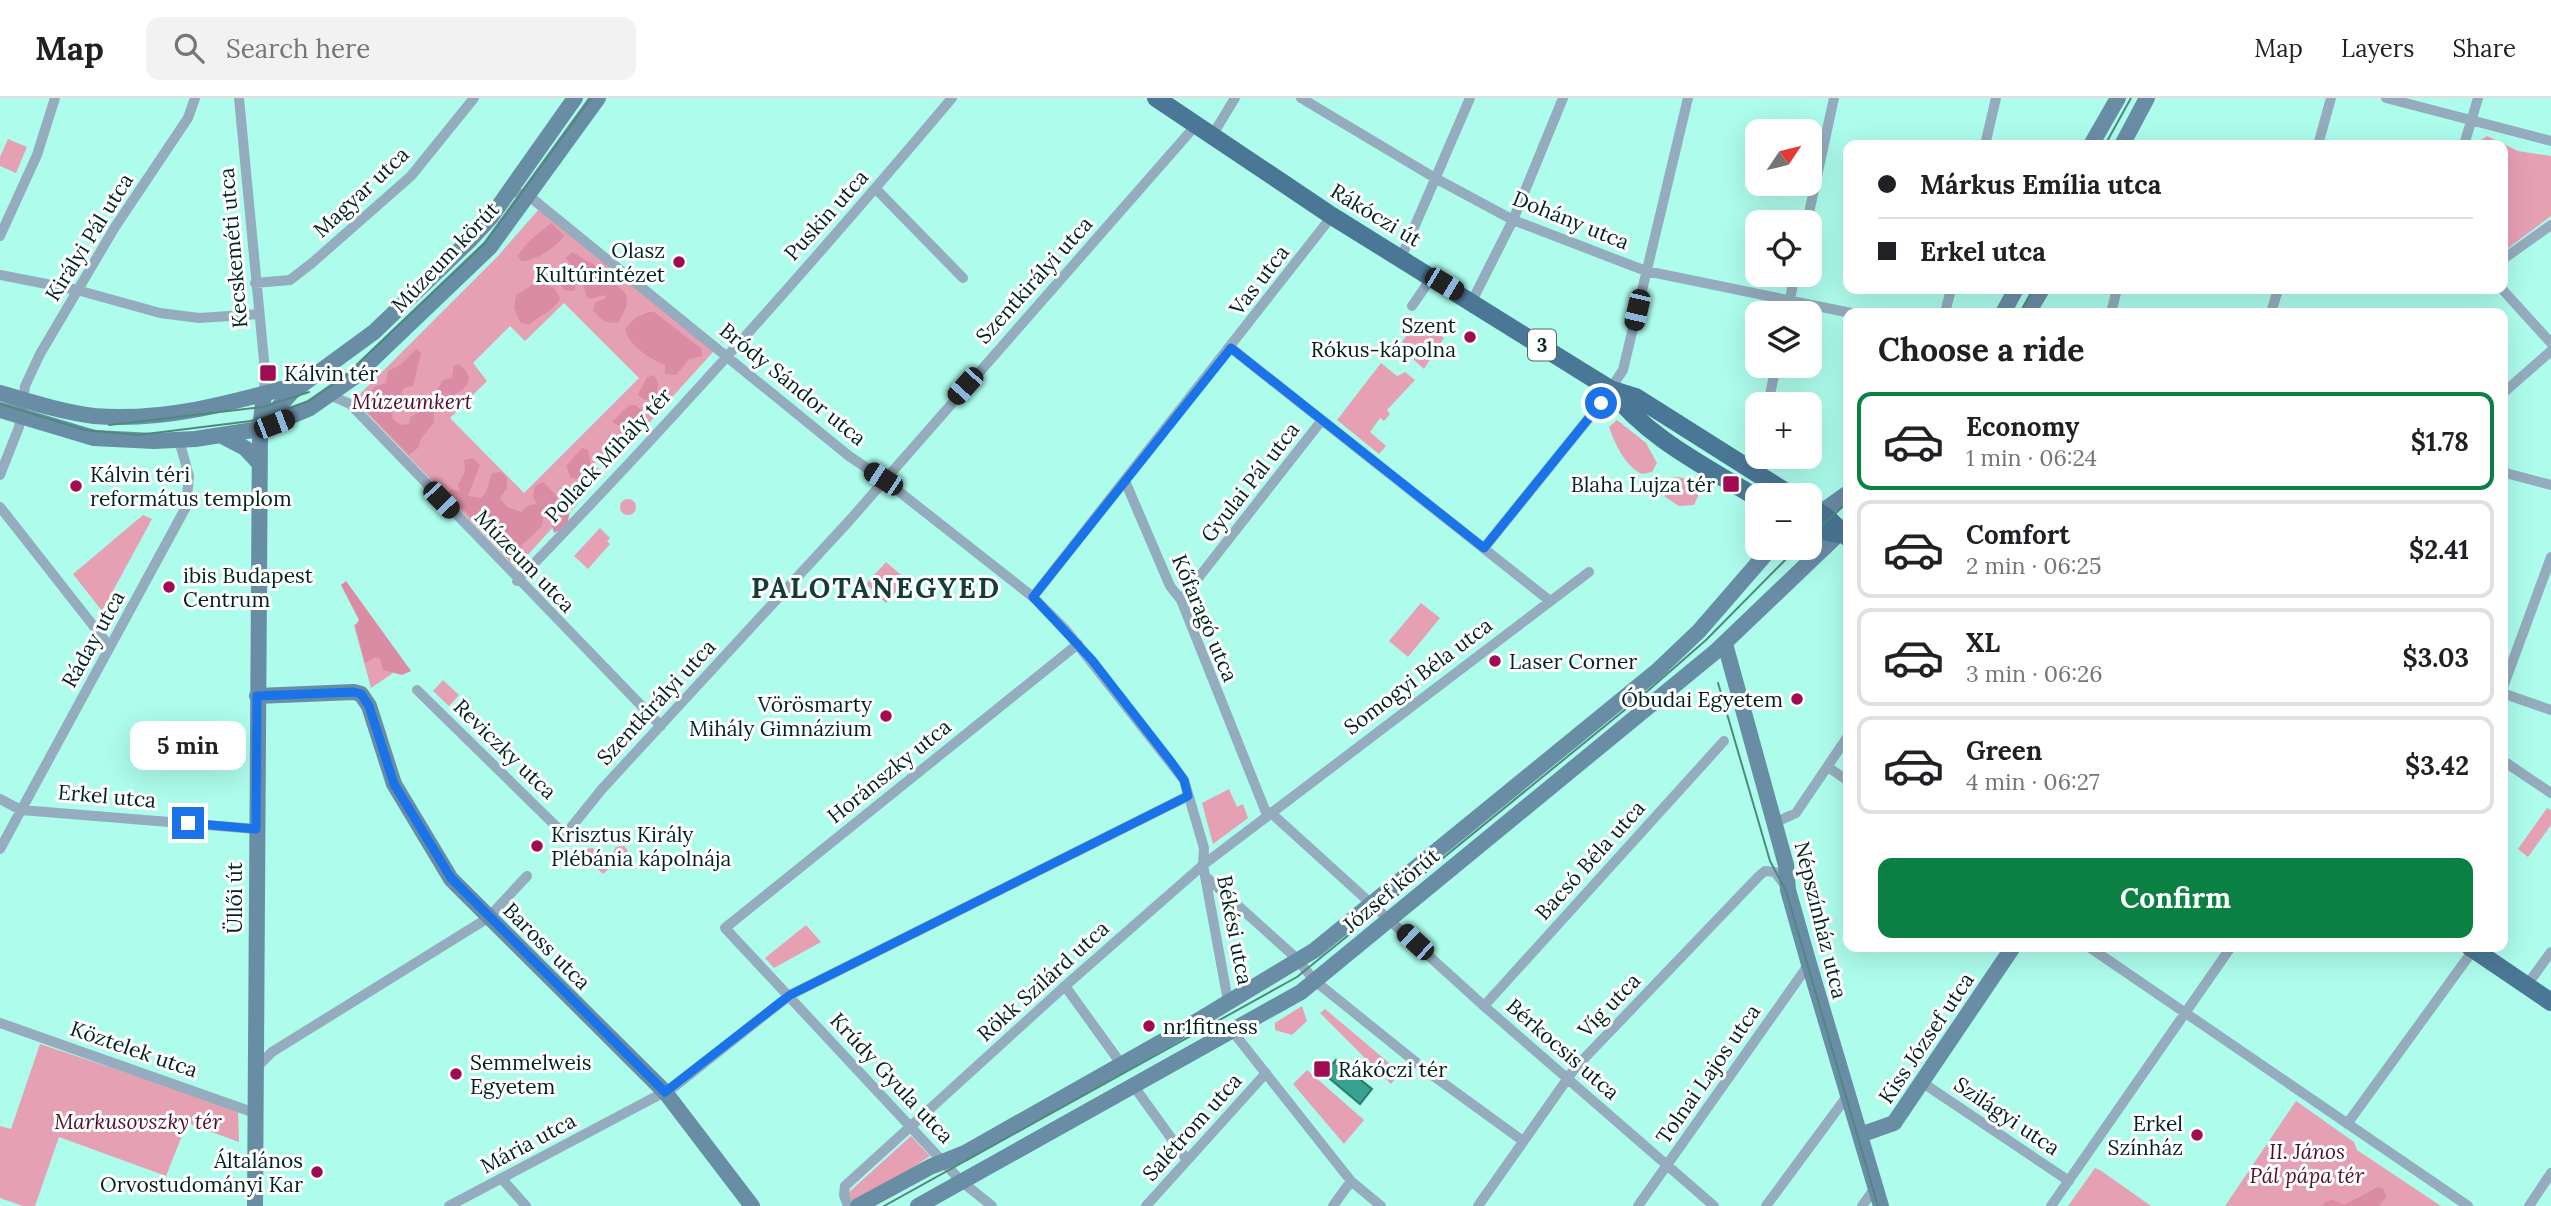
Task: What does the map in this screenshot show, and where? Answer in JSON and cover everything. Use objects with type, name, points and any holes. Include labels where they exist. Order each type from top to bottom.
[{"type":"main road","name":"Múzeum körút","points":[[302,383],[339,360],[390,317],[477,233],[575,98]]},
{"type":"main road","name":"Múzeum körút","points":[[332,396],[490,247],[598,98]]},
{"type":"main road","name":"Rákóczi út","points":[[1156,98],[1332,216],[1611,390],[1636,397],[1745,459]]},
{"type":"main road","points":[[2094,140],[2118,98]]},
{"type":"main road","points":[[2125,140],[2147,98]]},
{"type":"main road","points":[[0,393],[65,411],[111,417],[227,405],[302,383]]},
{"type":"main road","points":[[260,429],[277,406],[302,383]]},
{"type":"main road","name":"Rákóczi út","points":[[1611,390],[1622,405],[1651,430],[1745,490]]},
{"type":"main road","points":[[260,464],[264,395]]},
{"type":"main road","points":[[0,410],[97,438],[179,440],[260,429],[288,419],[332,396]]},
{"type":"main road","points":[[260,464],[271,434],[288,419]]},
{"type":"main road","points":[[222,436],[244,448],[260,464]]},
{"type":"main road","name":"Üllői út","points":[[255,1206],[260,464]]},
{"type":"main road","name":"Rákóczi út","points":[[1761,469],[1777,483]]},
{"type":"main road","points":[[1822,511],[1843,497]]},
{"type":"main road","points":[[1822,522],[1843,531]]},
{"type":"main road","name":"József körút","points":[[918,1206],[1133,1084],[1233,1032],[1315,981],[1725,644],[1843,534]]},
{"type":"main road","name":"József körút","points":[[858,1206],[1122,1065],[1298,960],[1373,905],[1682,648],[1760,560]]},
{"type":"main road","name":"Népszínház utca","points":[[1725,644],[1786,865],[1788,890],[1808,964],[1881,1206]]},
{"type":"main road","name":"Baross utca","points":[[257,696],[354,692],[361,694],[369,706],[390,776],[427,842],[451,878],[488,918],[665,1092],[752,1206]]},
{"type":"main road","name":"Kiss József utca","points":[[1860,1135],[1894,1123],[2010,952]]},
{"type":"main road","points":[[2478,952],[2551,1002]]},
{"type":"street","points":[[0,236],[37,155],[55,98]]},
{"type":"street","name":"Királyi Pál utca","points":[[0,475],[20,417],[22,399],[40,354],[77,290],[188,118],[195,98]]},
{"type":"street","name":"Kecskeméti utca","points":[[239,98],[265,371],[264,395]]},
{"type":"street","name":"Magyar utca","points":[[255,283],[290,280],[339,239],[411,176],[474,98]]},
{"type":"street","name":"Puskin utca","points":[[726,354],[876,189],[952,98]]},
{"type":"street","points":[[1212,136],[1235,98]]},
{"type":"street","name":"Dohány utca","points":[[1301,98],[1435,178],[1513,220],[1646,271],[1764,301]]},
{"type":"street","points":[[1401,258],[1470,98]]},
{"type":"street","points":[[1472,301],[1513,220],[1563,98]]},
{"type":"street","points":[[1484,548],[1611,390],[1623,370],[1688,98]]},
{"type":"street","points":[[1810,210],[1834,98]]},
{"type":"street","points":[[1986,140],[1996,98]]},
{"type":"street","points":[[2319,140],[2331,98]]},
{"type":"street","points":[[2386,98],[2551,141]]},
{"type":"street","points":[[2465,140],[2478,98]]},
{"type":"street","name":"Szentkirályi utca","points":[[565,835],[602,789],[849,521],[883,479],[1196,125]]},
{"type":"street","points":[[876,189],[963,278]]},
{"type":"street","points":[[510,191],[529,196]]},
{"type":"street","name":"Bródy Sándor utca","points":[[529,196],[849,456],[883,479],[1033,597],[1078,644],[1172,763],[1184,780],[1188,796]]},
{"type":"street","name":"Vas utca","points":[[1033,597],[1332,216]]},
{"type":"street","points":[[2508,256],[2551,225]]},
{"type":"street","points":[[0,275],[77,290],[160,313],[199,318],[259,314]]},
{"type":"street","points":[[1412,306],[1432,277]]},
{"type":"street","points":[[2507,294],[2551,343]]},
{"type":"street","name":"Dohány utca","points":[[1822,310],[1843,312]]},
{"type":"street","points":[[1231,348],[1550,601]]},
{"type":"street","points":[[2508,389],[2551,351]]},
{"type":"street","name":"Pollack Mihály tér","points":[[517,581],[726,354]]},
{"type":"street","name":"Múzeum utca","points":[[332,396],[350,404],[517,581],[661,726]]},
{"type":"street","name":"Gyulai Pál utca","points":[[1181,600],[1322,420]]},
{"type":"street","name":"Ráday utca","points":[[0,849],[186,507],[189,476],[179,440]]},
{"type":"street","points":[[2508,474],[2551,485]]},
{"type":"street","name":"Kőfaragó utca","points":[[1125,481],[1170,586],[1181,600],[1247,772],[1268,813]]},
{"type":"street","points":[[0,507],[110,647]]},
{"type":"street","points":[[2508,675],[2551,557]]},
{"type":"street","name":"Somogyi Béla utca","points":[[1204,871],[1268,813],[1589,572]]},
{"type":"street","name":"Horánszky utca","points":[[725,928],[1078,644]]},
{"type":"street","name":"Reviczky utca","points":[[417,690],[565,835]]},
{"type":"street","points":[[2508,693],[2551,710]]},
{"type":"street","name":"Bacsó Béla utca","points":[[1484,1006],[1724,741]]},
{"type":"street","points":[[1774,823],[1797,813],[1843,744]]},
{"type":"street","points":[[2508,764],[2551,793]]},
{"type":"street","points":[[1828,767],[1843,778]]},
{"type":"street","points":[[790,995],[1188,796]]},
{"type":"street","name":"Békési utca","points":[[1188,796],[1204,848],[1204,871],[1228,1001]]},
{"type":"street","name":"Erkel utca","points":[[0,799],[21,810],[256,829]]},
{"type":"street","name":"Bérkocsis utca","points":[[1268,813],[1714,1206]]},
{"type":"street","points":[[1204,871],[1298,960],[1315,981],[1428,1072],[1523,1140]]},
{"type":"street","name":"Rökk Szilárd utca","points":[[910,1128],[1065,986],[1204,871]]},
{"type":"street","name":"Víg utca","points":[[1478,1206],[1567,1078],[1765,871],[1775,872],[1788,890]]},
{"type":"street","points":[[255,1069],[272,1052],[488,918],[527,876]]},
{"type":"street","name":"Krúdy Gyula utca","points":[[725,928],[790,995],[910,1128],[961,1181],[992,1206]]},
{"type":"street","points":[[2097,952],[2468,1206]]},
{"type":"street","points":[[2051,1206],[2228,952]]},
{"type":"street","points":[[2347,1124],[2469,952]]},
{"type":"street","points":[[2527,985],[2551,952]]},
{"type":"street","name":"Tolnai Lajos utca","points":[[1638,1206],[1808,964]]},
{"type":"street","points":[[1065,986],[1122,1065]]},
{"type":"street","name":"Mária utca","points":[[449,1206],[665,1092],[790,995]]},
{"type":"street","name":"Köztelek utca","points":[[0,1023],[255,1112]]},
{"type":"street","points":[[1233,1032],[1351,1181],[1381,1206]]},
{"type":"street","name":"Salétrom utca","points":[[1146,1206],[1266,1073]]},
{"type":"street","name":"Szilágyi utca","points":[[1923,1083],[2070,1181]]},
{"type":"street","points":[[1133,1084],[1187,1160]]},
{"type":"street","points":[[1766,1206],[1848,1095]]},
{"type":"street","points":[[848,1206],[844,1195],[845,1186],[910,1128]]},
{"type":"street","points":[[2529,1206],[2551,1173]]},
{"type":"street","points":[[502,1179],[526,1206]]},
{"type":"street","points":[[1333,1206],[1351,1181]]},
{"type":"street","points":[[1862,1206],[1875,1188]]},
{"type":"green space","points":[[8,139],[27,147],[16,173],[0,166],[0,157]]},
{"type":"green space","points":[[2508,146],[2518,151],[2551,156],[2551,216],[2508,248]]},
{"type":"green space","name":"Múzeumkert","points":[[539,209],[714,351],[626,448],[617,440],[594,464],[602,473],[516,568],[354,400],[498,256]],"holes":[[[564,303],[639,378],[524,493],[450,418],[487,381],[473,363],[510,326],[525,341]]]},
{"type":"green space","points":[[1418,319],[1430,331],[1433,330],[1444,338],[1424,369],[1414,360],[1414,352],[1402,342]]},
{"type":"green space","points":[[1381,363],[1397,376],[1405,372],[1415,380],[1387,410],[1390,414],[1384,421],[1380,418],[1370,432],[1386,446],[1379,454],[1337,420]]},
{"type":"green space","points":[[1617,420],[1646,443],[1657,463],[1652,472],[1642,474],[1621,454],[1609,427]]},
{"type":"green space","points":[[1675,477],[1687,480],[1693,485],[1698,496],[1694,505],[1679,506],[1665,497],[1664,484]]},
{"type":"green space","points":[[628,499],[634,501],[634,513],[628,515],[622,513],[620,507],[622,501]]},
{"type":"green space","points":[[143,515],[152,519],[102,611],[73,574]]},
{"type":"green space","points":[[600,528],[610,538],[607,541],[610,544],[588,569],[574,556]]},
{"type":"green space","points":[[886,562],[907,580],[886,603],[866,584]]},
{"type":"green space","points":[[1421,603],[1440,618],[1408,657],[1389,641]]},
{"type":"green space","points":[[356,624],[393,673],[371,688],[354,625]]},
{"type":"green space","points":[[443,680],[459,695],[449,706],[433,691]]},
{"type":"green space","points":[[1229,789],[1237,807],[1243,804],[1248,818],[1213,844],[1202,803]]},
{"type":"green space","points":[[2547,808],[2551,810],[2551,825],[2528,857],[2518,849]]},
{"type":"green space","points":[[624,846],[628,851],[603,874],[581,853],[585,849],[593,848],[596,854],[605,859],[611,856],[616,847]]},
{"type":"green space","points":[[806,925],[821,942],[774,968],[765,958]]},
{"type":"green space","points":[[1302,1006],[1307,1021],[1292,1035],[1275,1030],[1275,1023]]},
{"type":"green space","points":[[1325,1009],[1400,1072],[1391,1084],[1320,1013]]},
{"type":"green space","name":"Markusovszky tér","points":[[40,1044],[238,1110],[239,1142],[187,1123],[166,1176],[59,1137],[35,1206],[23,1206],[0,1198],[0,1126],[11,1129]]},
{"type":"green space","points":[[1307,1070],[1364,1120],[1344,1144],[1293,1084]]},
{"type":"green space","name":"II. János Pál pápa tér","points":[[2296,1101],[2354,1142],[2357,1150],[2441,1206],[2225,1206]]},
{"type":"green space","points":[[911,1136],[930,1156],[854,1206],[848,1193]]},
{"type":"green space","points":[[2095,1168],[2100,1170],[2151,1206],[2068,1206]]},
{"type":"shaded area","points":[[551,223],[564,235],[561,239],[539,256],[521,261],[518,256],[525,247]]},
{"type":"shaded area","points":[[572,252],[593,264],[626,294],[627,305],[619,322],[601,319],[593,310],[595,303],[606,298],[604,295],[591,299],[587,297],[582,281],[574,283],[576,289],[573,291],[564,290],[560,284],[565,274],[573,269],[566,258]]},
{"type":"shaded area","points":[[546,284],[554,288],[560,298],[558,302],[529,325],[520,322],[514,308],[516,295],[532,285]]},
{"type":"shaded area","points":[[654,312],[702,349],[702,356],[689,359],[676,375],[665,374],[665,365],[635,346],[625,329],[635,318]]},
{"type":"shaded area","points":[[416,349],[421,353],[413,386],[404,388],[391,411],[393,419],[401,425],[409,424],[410,417],[418,413],[443,380],[452,378],[454,365],[459,364],[469,379],[462,390],[434,406],[434,422],[421,439],[418,448],[409,455],[358,402],[376,386],[386,383],[388,371],[400,365]]},
{"type":"shaded area","points":[[654,375],[658,382],[657,397],[645,400],[638,395],[647,377]]},
{"type":"shaded area","points":[[629,405],[635,405],[645,413],[643,426],[634,429],[629,422],[619,426],[612,422]]},
{"type":"shaded area","points":[[582,448],[588,450],[591,465],[578,479],[571,478],[566,466]]},
{"type":"shaded area","points":[[473,458],[480,465],[468,496],[481,498],[486,492],[492,473],[501,472],[507,478],[507,488],[500,498],[507,507],[521,512],[529,505],[537,504],[533,496],[535,486],[543,482],[560,499],[561,505],[576,501],[577,505],[570,511],[567,526],[554,533],[549,515],[544,512],[542,526],[521,546],[523,551],[519,558],[510,558],[501,543],[489,538],[482,523],[475,522],[448,493],[451,489],[460,491],[458,485],[465,471],[464,460]]},
{"type":"shaded area","points":[[346,581],[411,671],[402,675],[383,670],[380,659],[376,657],[365,663],[355,626],[359,620],[341,585]]},
{"type":"shaded area","points":[[1336,1060],[1372,1089],[1360,1104],[1324,1074]]},
{"type":"shaded area","points":[[2378,1187],[2384,1189],[2386,1197],[2379,1206],[2323,1206],[2325,1202],[2333,1200],[2344,1205]]},
{"type":"tram line","points":[[0,404],[85,430],[138,435],[251,421],[309,401],[344,377],[485,243],[591,98]]},
{"type":"tram line","points":[[2108,140],[2131,98]]},
{"type":"tram line","points":[[2023,308],[2030,294]]},
{"type":"tram line","points":[[109,425],[263,407],[309,392]]},
{"type":"tram line","points":[[1822,525],[1843,506]]},
{"type":"tram line","points":[[884,1206],[1297,977],[1643,695],[1706,640],[1785,560]]},
{"type":"tram line","points":[[1718,683],[1770,861],[1786,891],[1878,1206]]},
{"type":"place","name":"Olasz Kultúrintézet","points":[[679,262]]},
{"type":"place","name":"Szent Rókus-kápolna","points":[[1470,337]]},
{"type":"place","name":"Kálvin tér","points":[[268,373]]},
{"type":"place","name":"Blaha Lujza tér","points":[[1731,484]]},
{"type":"place","name":"Kálvin téri református templom","points":[[76,486]]},
{"type":"place","name":"ibis Budapest Centrum","points":[[169,587]]},
{"type":"place","name":"Laser Corner","points":[[1495,661]]},
{"type":"place","name":"Óbudai Egyetem","points":[[1797,699]]},
{"type":"place","name":"Vörösmarty Mihály Gimnázium","points":[[886,716]]},
{"type":"place","name":"Krisztus Király Plébánia kápolnája","points":[[537,846]]},
{"type":"place","name":"nr1fitness","points":[[1149,1026]]},
{"type":"place","name":"Rákóczi tér","points":[[1322,1069]]},
{"type":"place","name":"Semmelweis Egyetem","points":[[456,1074]]},
{"type":"place","name":"Erkel Színház","points":[[2197,1135]]},
{"type":"place","name":"Általános Orvostudományi Kar","points":[[317,1172]]},
{"type":"district","name":"PALOTANEGYED","points":[[876,588]]},
{"type":"route","points":[[188,823],[256,829],[257,696],[354,692],[361,694],[369,706],[394,784],[451,878],[488,918],[665,1092],[790,995],[1188,796],[1184,780],[1172,763],[1092,660],[1033,597],[1231,348],[1379,468],[1484,548],[1601,403]]}]
